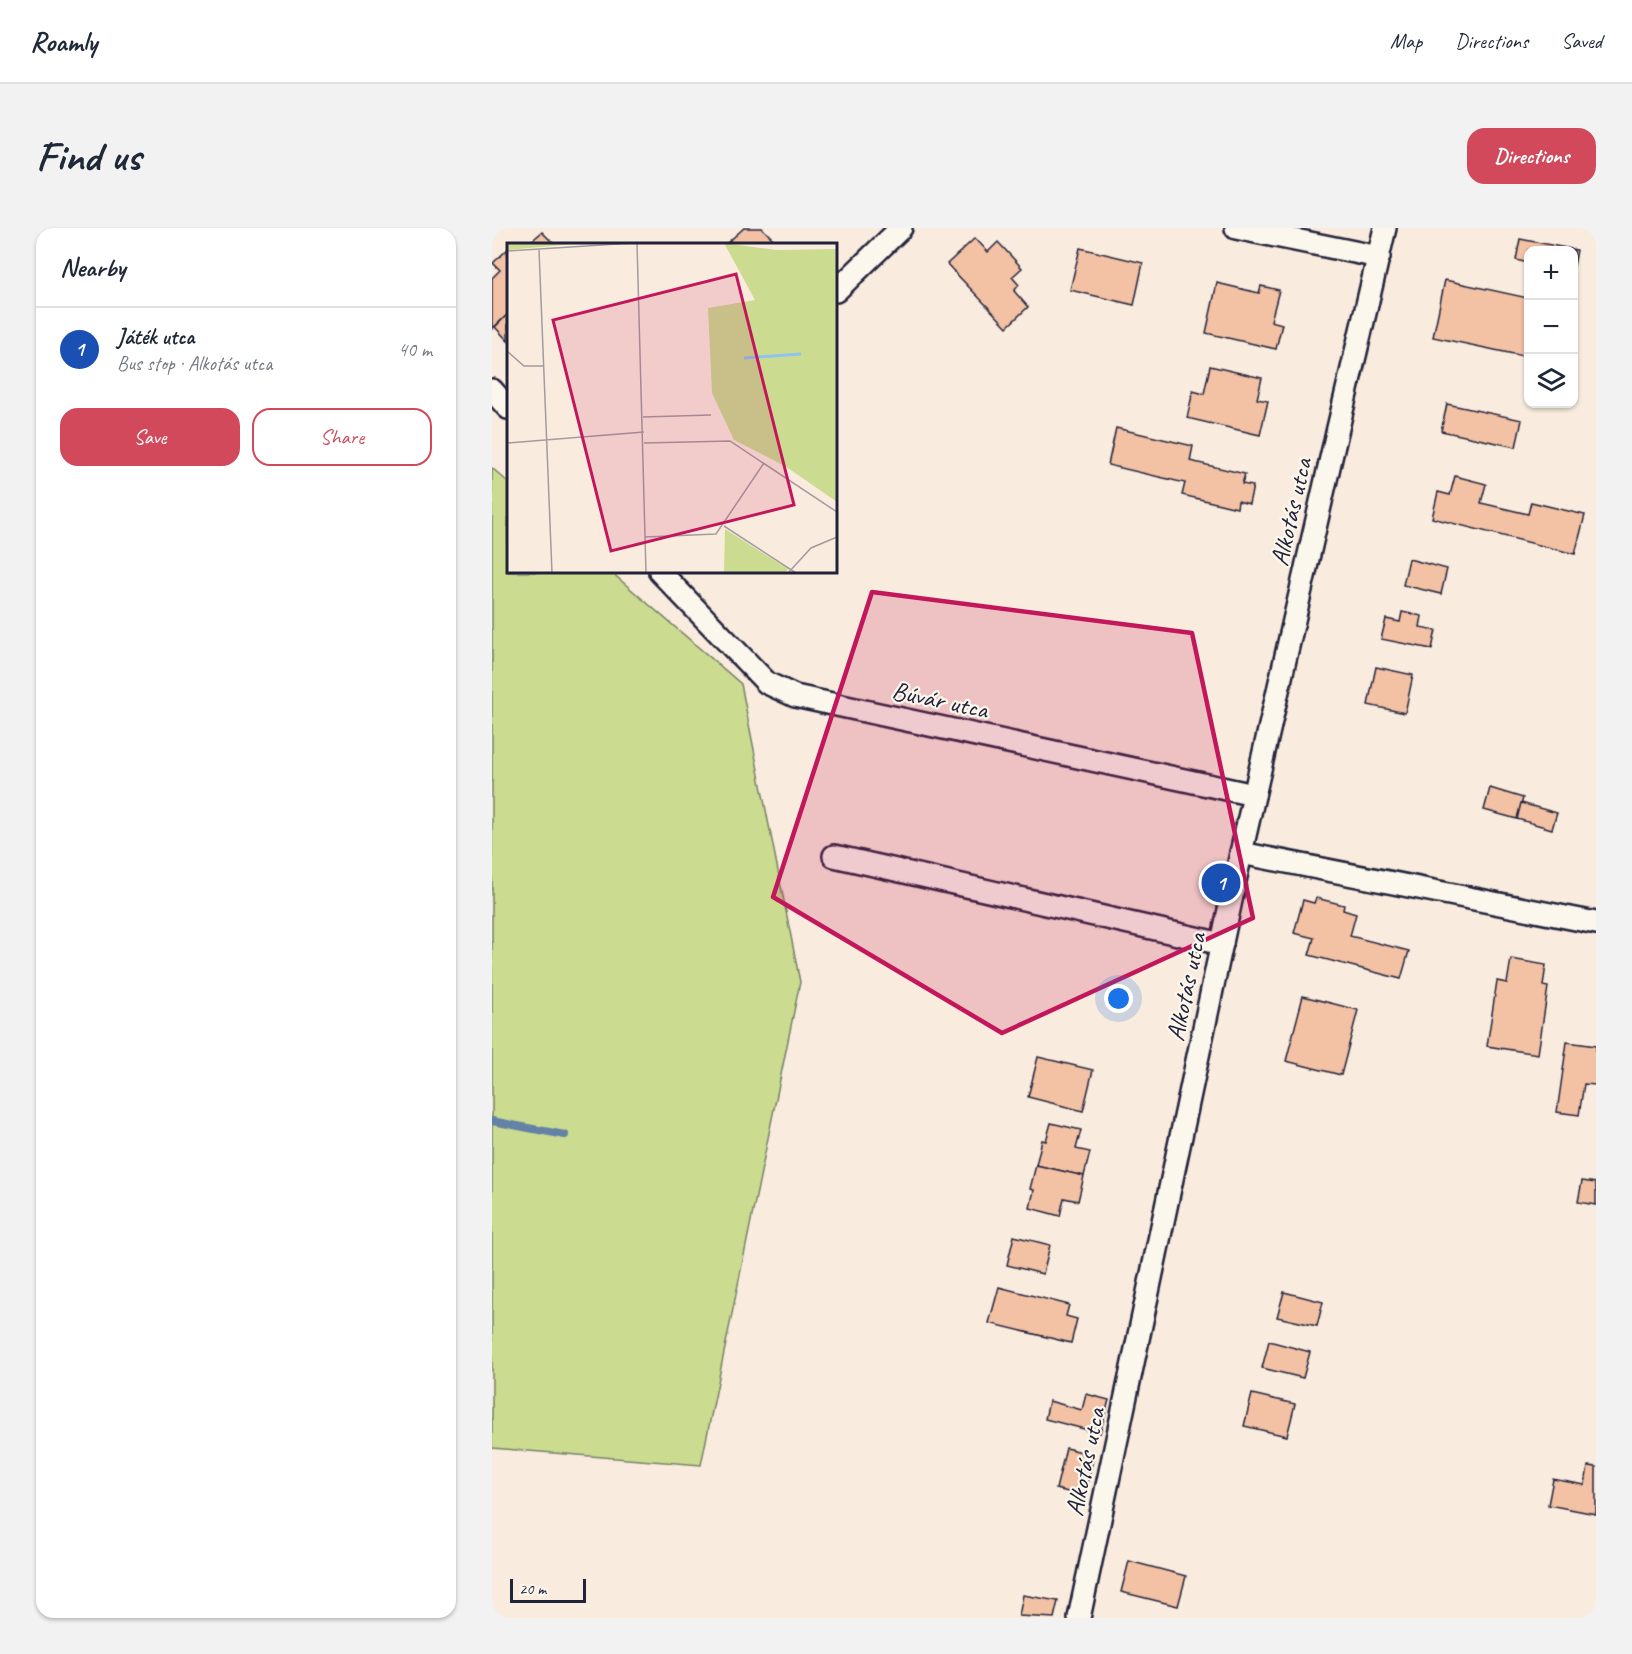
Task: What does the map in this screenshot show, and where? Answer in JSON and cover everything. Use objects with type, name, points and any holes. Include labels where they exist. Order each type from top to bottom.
[{"type":"street","points":[[837,290],[900,228]]},
{"type":"street","points":[[1236,228],[1379,257]]},
{"type":"street","name":"Alkotás utca","points":[[1079,1618],[1254,795],[1330,458],[1386,228]]},
{"type":"street","points":[[492,390],[507,407]]},
{"type":"street","name":"Búvár utca","points":[[661,573],[766,683],[795,696],[1254,795]]},
{"type":"street","points":[[1241,854],[1596,923]]},
{"type":"street","points":[[834,856],[1222,944]]},
{"type":"highlighted area","points":[[872,592],[1192,633],[1253,918],[1002,1033],[773,897]]},
{"type":"green space","points":[[492,468],[507,481],[507,573],[612,573],[741,684],[800,982],[701,1465],[492,1448]]},
{"type":"building","points":[[744,228],[762,228],[777,243],[727,243]]},
{"type":"building","points":[[542,232],[553,243],[529,243]]},
{"type":"building","points":[[975,238],[988,252],[998,242],[1022,268],[1012,277],[1019,285],[1014,291],[1028,307],[1007,327],[947,264]]},
{"type":"building","points":[[1520,239],[1556,246],[1524,246],[1524,262],[1516,260]]},
{"type":"building","points":[[1080,248],[1143,263],[1134,305],[1070,290]]},
{"type":"building","points":[[507,250],[507,315],[492,329],[492,278],[500,270],[493,263]]},
{"type":"building","points":[[1445,280],[1524,297],[1524,356],[1433,337]]},
{"type":"building","points":[[1217,283],[1259,293],[1261,286],[1279,290],[1271,321],[1282,324],[1276,349],[1206,333]]},
{"type":"building","points":[[507,315],[507,340],[495,327]]},
{"type":"building","points":[[1210,366],[1262,378],[1257,399],[1268,401],[1260,435],[1187,418],[1193,391],[1204,394]]},
{"type":"building","points":[[1447,404],[1522,420],[1516,447],[1441,431]]},
{"type":"building","points":[[1116,428],[1193,446],[1190,461],[1245,474],[1242,484],[1253,486],[1249,504],[1238,501],[1237,508],[1182,495],[1185,483],[1108,465]]},
{"type":"building","points":[[1455,476],[1486,484],[1481,503],[1528,514],[1531,502],[1585,515],[1575,554],[1432,518],[1438,492],[1450,495]]},
{"type":"building","points":[[1409,559],[1447,569],[1441,594],[1403,585]]},
{"type":"building","points":[[1402,612],[1422,616],[1420,627],[1436,630],[1432,649],[1381,639],[1386,619],[1400,622]]},
{"type":"building","points":[[1376,667],[1413,675],[1405,713],[1368,705]]},
{"type":"building","points":[[1490,788],[1523,798],[1517,819],[1484,810]]},
{"type":"building","points":[[1521,803],[1557,813],[1552,829],[1517,819]]},
{"type":"building","points":[[1316,898],[1344,905],[1343,910],[1356,914],[1350,936],[1409,951],[1401,979],[1309,955],[1314,938],[1294,933],[1303,900],[1314,903]]},
{"type":"building","points":[[1511,959],[1546,965],[1543,986],[1548,987],[1538,1054],[1487,1046],[1497,981],[1507,983]]},
{"type":"building","points":[[1303,996],[1358,1010],[1341,1075],[1286,1061]]},
{"type":"building","points":[[1567,1042],[1596,1046],[1596,1085],[1584,1084],[1579,1115],[1557,1112]]},
{"type":"building","points":[[1038,1057],[1093,1070],[1083,1111],[1028,1097]]},
{"type":"building","points":[[1051,1123],[1081,1130],[1076,1149],[1090,1152],[1084,1176],[1036,1165],[1042,1140],[1046,1141]]},
{"type":"building","points":[[1036,1165],[1084,1176],[1078,1201],[1064,1198],[1060,1216],[1030,1208],[1034,1190],[1030,1189]]},
{"type":"building","points":[[1582,1181],[1596,1183],[1596,1205],[1578,1202]]},
{"type":"building","points":[[1014,1236],[1050,1245],[1043,1274],[1007,1265]]},
{"type":"building","points":[[999,1287],[1069,1305],[1066,1316],[1077,1319],[1071,1343],[989,1323]]},
{"type":"building","points":[[1284,1292],[1323,1302],[1317,1326],[1277,1317]]},
{"type":"building","points":[[1269,1341],[1310,1352],[1303,1378],[1262,1368]]},
{"type":"building","points":[[1086,1394],[1109,1400],[1100,1433],[1045,1419],[1049,1401],[1082,1410]]},
{"type":"building","points":[[1252,1394],[1295,1404],[1287,1436],[1244,1426]]},
{"type":"building","points":[[1066,1448],[1094,1455],[1084,1496],[1056,1489]]},
{"type":"building","points":[[1588,1466],[1596,1467],[1596,1514],[1548,1505],[1553,1479],[1585,1485]]},
{"type":"building","points":[[1129,1561],[1186,1576],[1178,1606],[1121,1592]]},
{"type":"building","points":[[1023,1595],[1058,1601],[1054,1618],[1019,1616]]},
{"type":"waterway","points":[[492,1121],[565,1135]]},
{"type":"place","name":"Játék utca","points":[[1221,883]]}]
